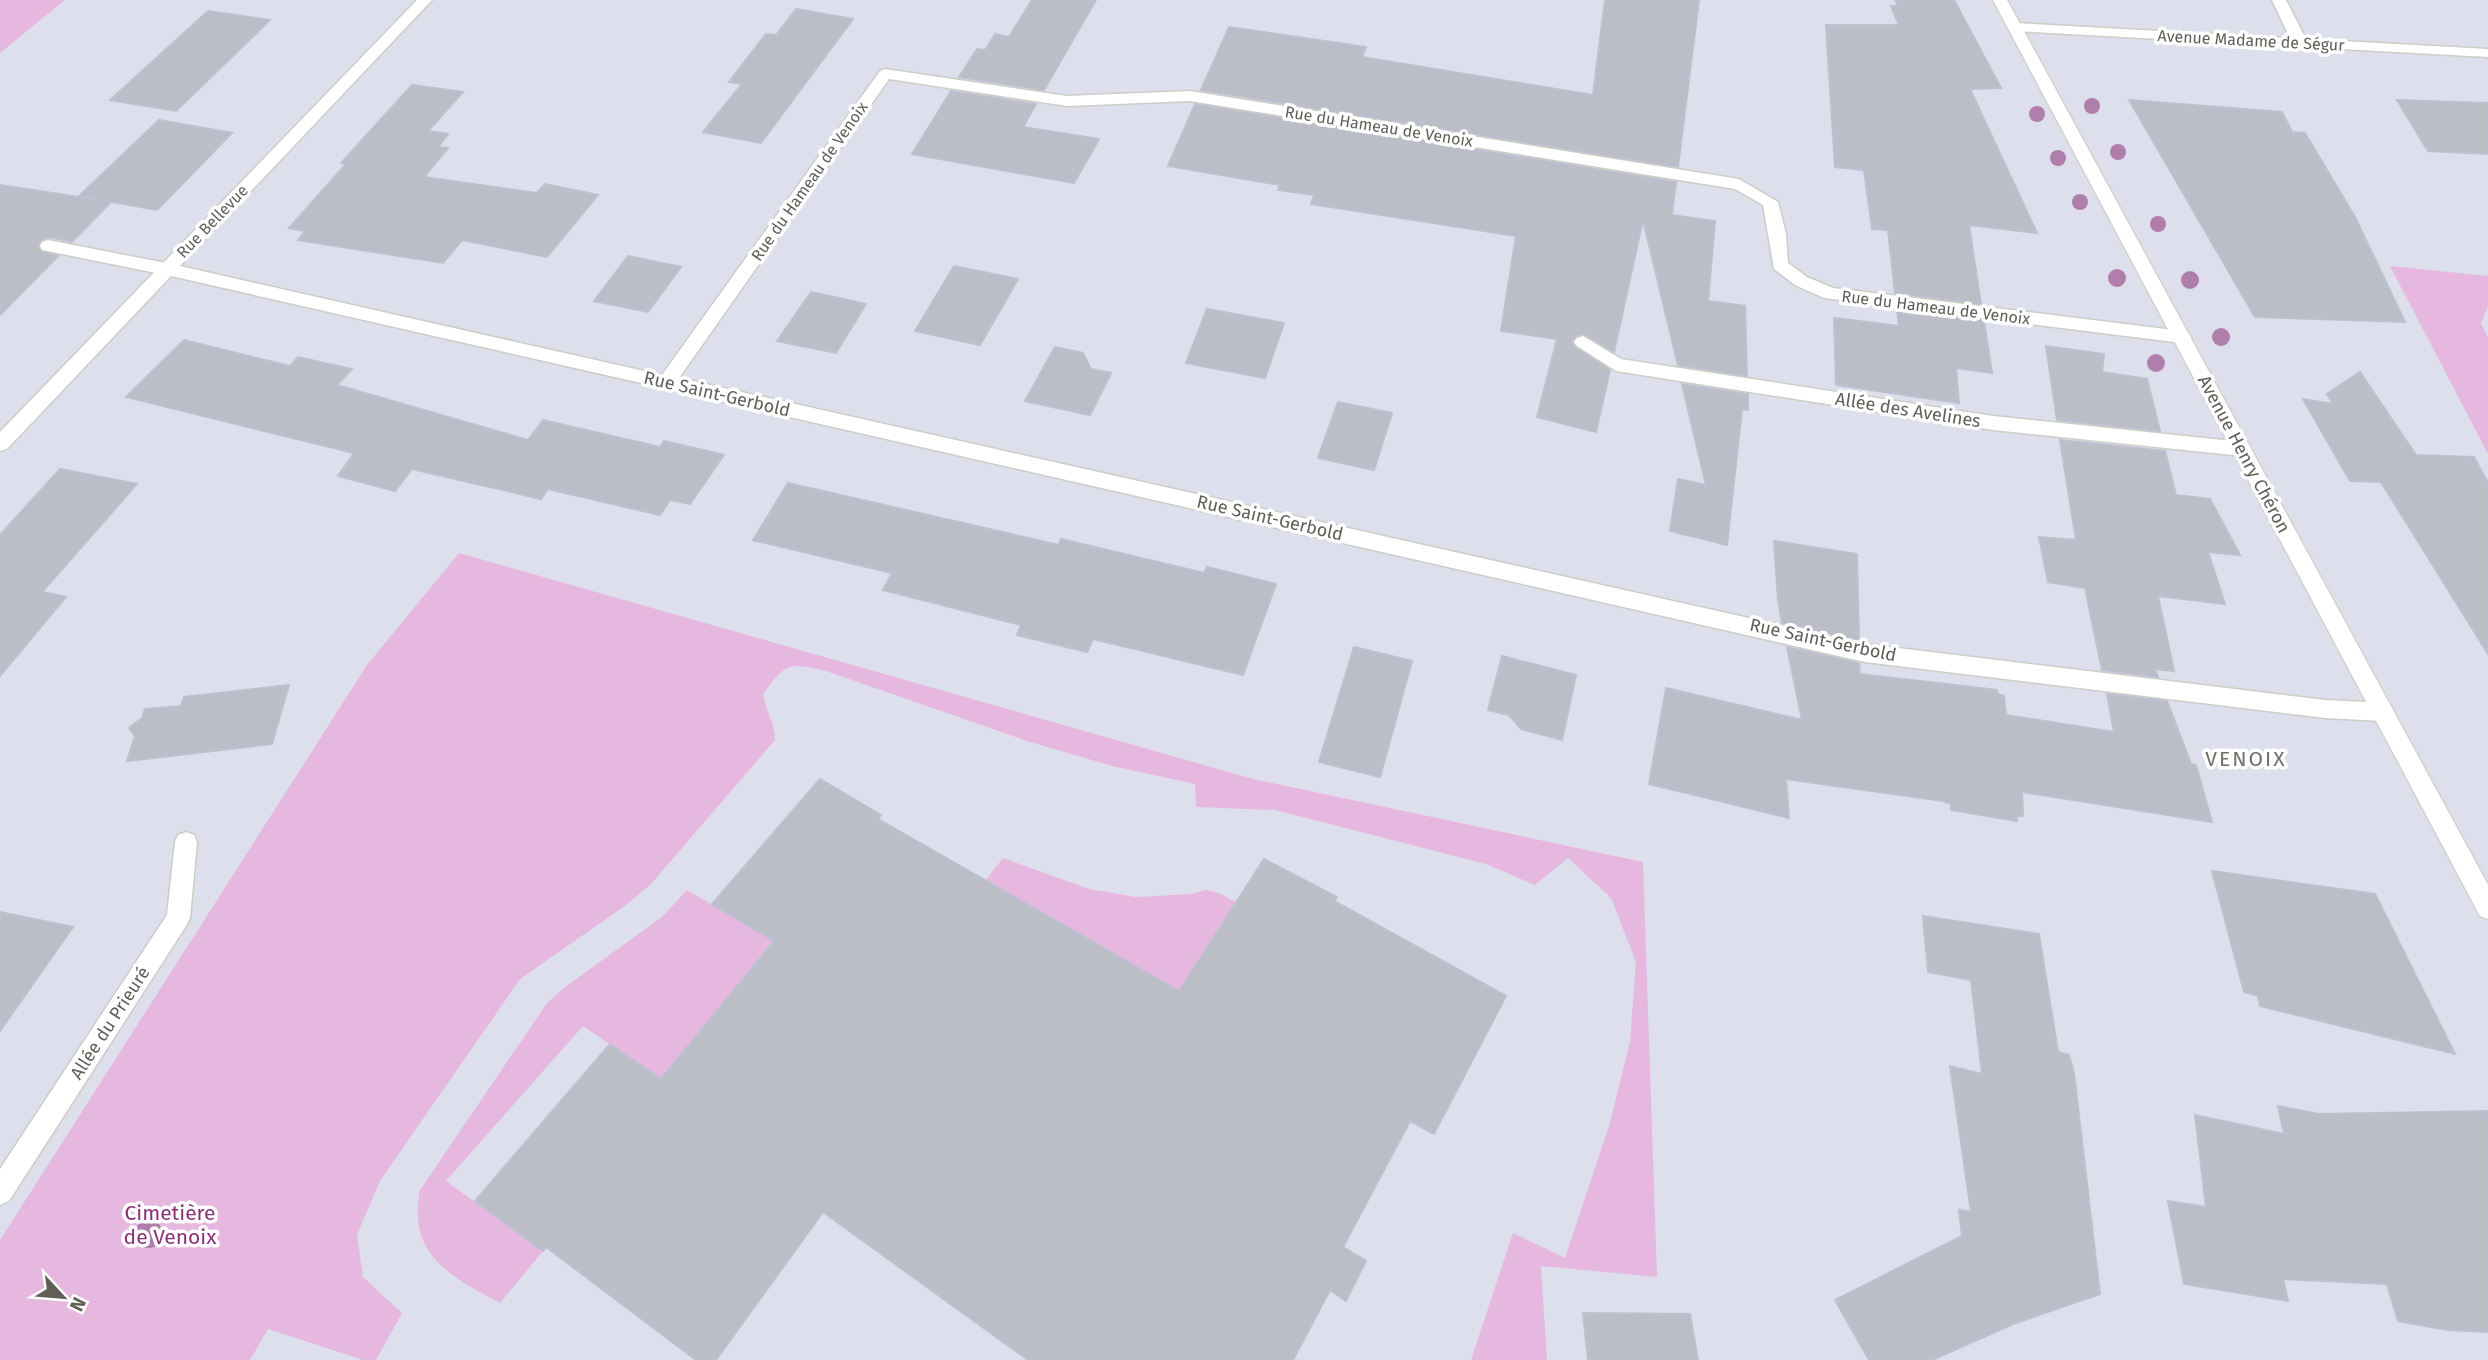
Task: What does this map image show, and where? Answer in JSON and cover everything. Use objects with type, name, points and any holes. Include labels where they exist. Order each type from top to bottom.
[{"type":"street","name":"Rue Bellevue","points":[[0,444],[425,0]]},
{"type":"street","name":"Avenue Henry Chéron","points":[[2000,0],[2488,908]]},
{"type":"street","points":[[2279,0],[2301,44]]},
{"type":"street","name":"Avenue Madame de Ségur","points":[[2015,27],[2488,53]]},
{"type":"street","name":"Rue du Hameau de Venoix","points":[[666,383],[885,74],[1067,101],[1190,96],[1739,184],[1770,202],[1778,234],[1780,265],[1801,281],[1830,293],[2182,337]]},
{"type":"street","name":"Rue Saint-Gerbold","points":[[48,246],[166,269],[1865,653],[2312,707],[2383,712]]},
{"type":"street","name":"Allée des Avelines","points":[[1583,342],[1616,365],[1993,423],[2242,449]]},
{"type":"street","name":"Allée du Prieuré","points":[[0,1192],[178,918],[186,842]]},
{"type":"green space","points":[[0,0],[65,0],[0,53]]},
{"type":"green space","points":[[2390,266],[2488,276],[2488,307],[2481,323],[2488,338],[2488,454]]},
{"type":"green space","name":"Cimetière de Venoix","points":[[459,553],[1253,779],[1643,862],[1657,1277],[1541,1266],[1547,1360],[1471,1360],[1513,1233],[1565,1258],[1610,1123],[1630,1041],[1636,962],[1611,898],[1568,858],[1535,885],[1486,864],[1275,810],[1196,807],[1195,784],[1112,766],[1027,741],[826,671],[796,666],[777,676],[763,695],[774,728],[775,740],[651,884],[622,908],[520,979],[380,1181],[357,1235],[363,1277],[402,1313],[376,1360],[363,1360],[268,1329],[250,1360],[0,1360],[0,1240],[367,665]]},
{"type":"green space","points":[[1003,858],[1089,889],[1136,897],[1191,894],[1206,890],[1221,894],[1237,903],[1179,991],[985,881]]},
{"type":"green space","points":[[687,890],[774,941],[696,1037],[673,1088],[583,1026],[446,1181],[543,1251],[500,1303],[449,1273],[426,1247],[420,1231],[418,1212],[420,1190],[547,1003],[662,917]]},
{"type":"building","points":[[1032,0],[1096,0],[1044,90],[959,77],[977,49],[985,50],[995,34],[1009,37]]},
{"type":"building","points":[[1605,0],[1699,0],[1678,167],[1201,90],[1229,27],[1366,47],[1362,57],[1593,95]]},
{"type":"building","points":[[1895,0],[1954,0],[2001,88],[1970,89],[2037,233],[1969,225],[1981,304],[1895,293],[1888,230],[1872,229],[1864,170],[1835,167],[1826,25],[1899,25],[1891,6],[1898,6]]},
{"type":"building","points":[[796,9],[853,19],[761,143],[703,132],[742,84],[729,82],[766,34],[776,35]]},
{"type":"building","points":[[208,11],[270,20],[176,111],[110,100]]},
{"type":"building","points":[[412,85],[463,92],[428,131],[448,134],[438,147],[448,148],[424,177],[537,193],[545,184],[598,195],[547,257],[462,240],[443,263],[298,240],[305,231],[289,228],[346,164],[341,163]]},
{"type":"building","points":[[951,91],[1036,104],[1023,127],[1099,139],[1074,183],[912,154]]},
{"type":"building","points":[[2129,100],[2282,112],[2292,132],[2305,133],[2355,217],[2405,322],[2255,317]]},
{"type":"building","points":[[2397,100],[2488,103],[2488,154],[2428,151]]},
{"type":"building","points":[[1195,104],[1676,182],[1672,215],[1715,221],[1708,301],[1745,306],[1747,376],[1678,365],[1643,220],[1614,352],[1584,334],[1576,336],[1571,342],[1610,370],[1596,432],[1537,417],[1557,339],[1501,331],[1516,236],[1311,204],[1314,195],[1278,190],[1280,185],[1168,166]]},
{"type":"building","points":[[159,120],[232,133],[157,210],[79,196]]},
{"type":"building","points":[[0,185],[111,202],[72,242],[49,237],[40,241],[40,251],[58,256],[0,315]]},
{"type":"building","points":[[628,256],[681,267],[648,312],[594,301]]},
{"type":"building","points":[[954,266],[1018,279],[980,345],[915,331]]},
{"type":"building","points":[[811,292],[866,304],[836,353],[777,341]]},
{"type":"building","points":[[1207,309],[1284,323],[1265,378],[1186,363]]},
{"type":"building","points":[[1897,310],[1984,321],[1992,373],[1956,368],[1959,403],[1836,385],[1834,318],[1899,326]]},
{"type":"building","points":[[184,340],[290,366],[298,357],[352,369],[337,385],[528,440],[543,420],[660,447],[664,441],[724,455],[690,504],[670,500],[660,515],[548,489],[541,499],[412,469],[395,491],[338,476],[354,453],[126,397]]},
{"type":"building","points":[[2046,346],[2104,354],[2102,372],[2147,379],[2160,431],[2057,420]]},
{"type":"building","points":[[1055,347],[1083,353],[1091,369],[1111,373],[1090,415],[1025,401]]},
{"type":"building","points":[[2360,372],[2416,455],[2474,457],[2488,483],[2488,654],[2381,482],[2350,481],[2303,399],[2333,404],[2327,394]]},
{"type":"building","points":[[1682,384],[1748,394],[1748,410],[1742,409],[1727,545],[1670,531],[1678,479],[1706,485]]},
{"type":"building","points":[[1338,402],[1392,413],[1374,470],[1318,458]]},
{"type":"building","points":[[2060,440],[2165,451],[2176,495],[2210,499],[2240,555],[2208,552],[2225,604],[2158,596],[2174,671],[2155,669],[2158,677],[2102,670],[2085,588],[2048,582],[2039,537],[2076,540]]},
{"type":"building","points":[[60,469],[137,484],[42,592],[66,597],[0,676],[0,535]]},
{"type":"building","points":[[788,483],[1059,545],[1061,539],[1204,573],[1207,567],[1276,584],[1243,675],[1093,639],[1087,652],[1017,635],[1021,625],[883,590],[892,573],[753,540]]},
{"type":"building","points":[[1774,541],[1857,554],[1859,640],[1782,623]]},
{"type":"building","points":[[1354,647],[1412,661],[1380,777],[1319,762]]},
{"type":"building","points":[[1787,647],[1859,663],[1860,674],[1997,690],[1998,694],[2004,696],[2006,715],[2114,732],[2107,694],[2167,701],[2191,764],[2196,765],[2212,822],[2022,792],[2023,816],[2017,816],[2017,821],[1951,810],[1951,804],[1943,801],[1786,779],[1789,818],[1649,784],[1666,688],[1802,720]]},
{"type":"building","points":[[1502,656],[1576,675],[1562,740],[1521,729],[1509,715],[1488,710]]},
{"type":"building","points":[[289,685],[272,744],[127,761],[135,736],[129,728],[142,718],[145,709],[181,706],[184,697]]},
{"type":"building","points":[[820,779],[881,815],[878,819],[1179,991],[1264,859],[1337,897],[1334,901],[1506,996],[1434,1134],[1410,1121],[1343,1247],[1366,1261],[1346,1301],[1330,1290],[1293,1360],[1028,1360],[823,1212],[716,1360],[696,1360],[546,1247],[543,1251],[475,1201],[610,1044],[661,1079],[774,941],[712,904]]},
{"type":"building","points":[[2212,871],[2375,894],[2455,1054],[2260,1006],[2258,996],[2244,992]]},
{"type":"building","points":[[0,912],[73,927],[0,1031]]},
{"type":"building","points":[[1923,916],[2039,934],[2058,1052],[2069,1055],[2074,1073],[2100,1294],[2013,1324],[1932,1360],[1869,1360],[1835,1300],[1962,1236],[1959,1210],[1971,1212],[1950,1066],[1982,1074],[1971,980],[1928,972]]},
{"type":"building","points":[[2278,1106],[2319,1114],[2488,1111],[2488,1332],[2448,1330],[2398,1321],[2387,1284],[2283,1279],[2288,1301],[2184,1284],[2168,1201],[2206,1207],[2195,1115],[2284,1134]]},
{"type":"building","points":[[1583,1313],[1690,1314],[1698,1360],[1588,1360]]},
{"type":"district","name":"VENOIX","points":[[2246,759]]}]
